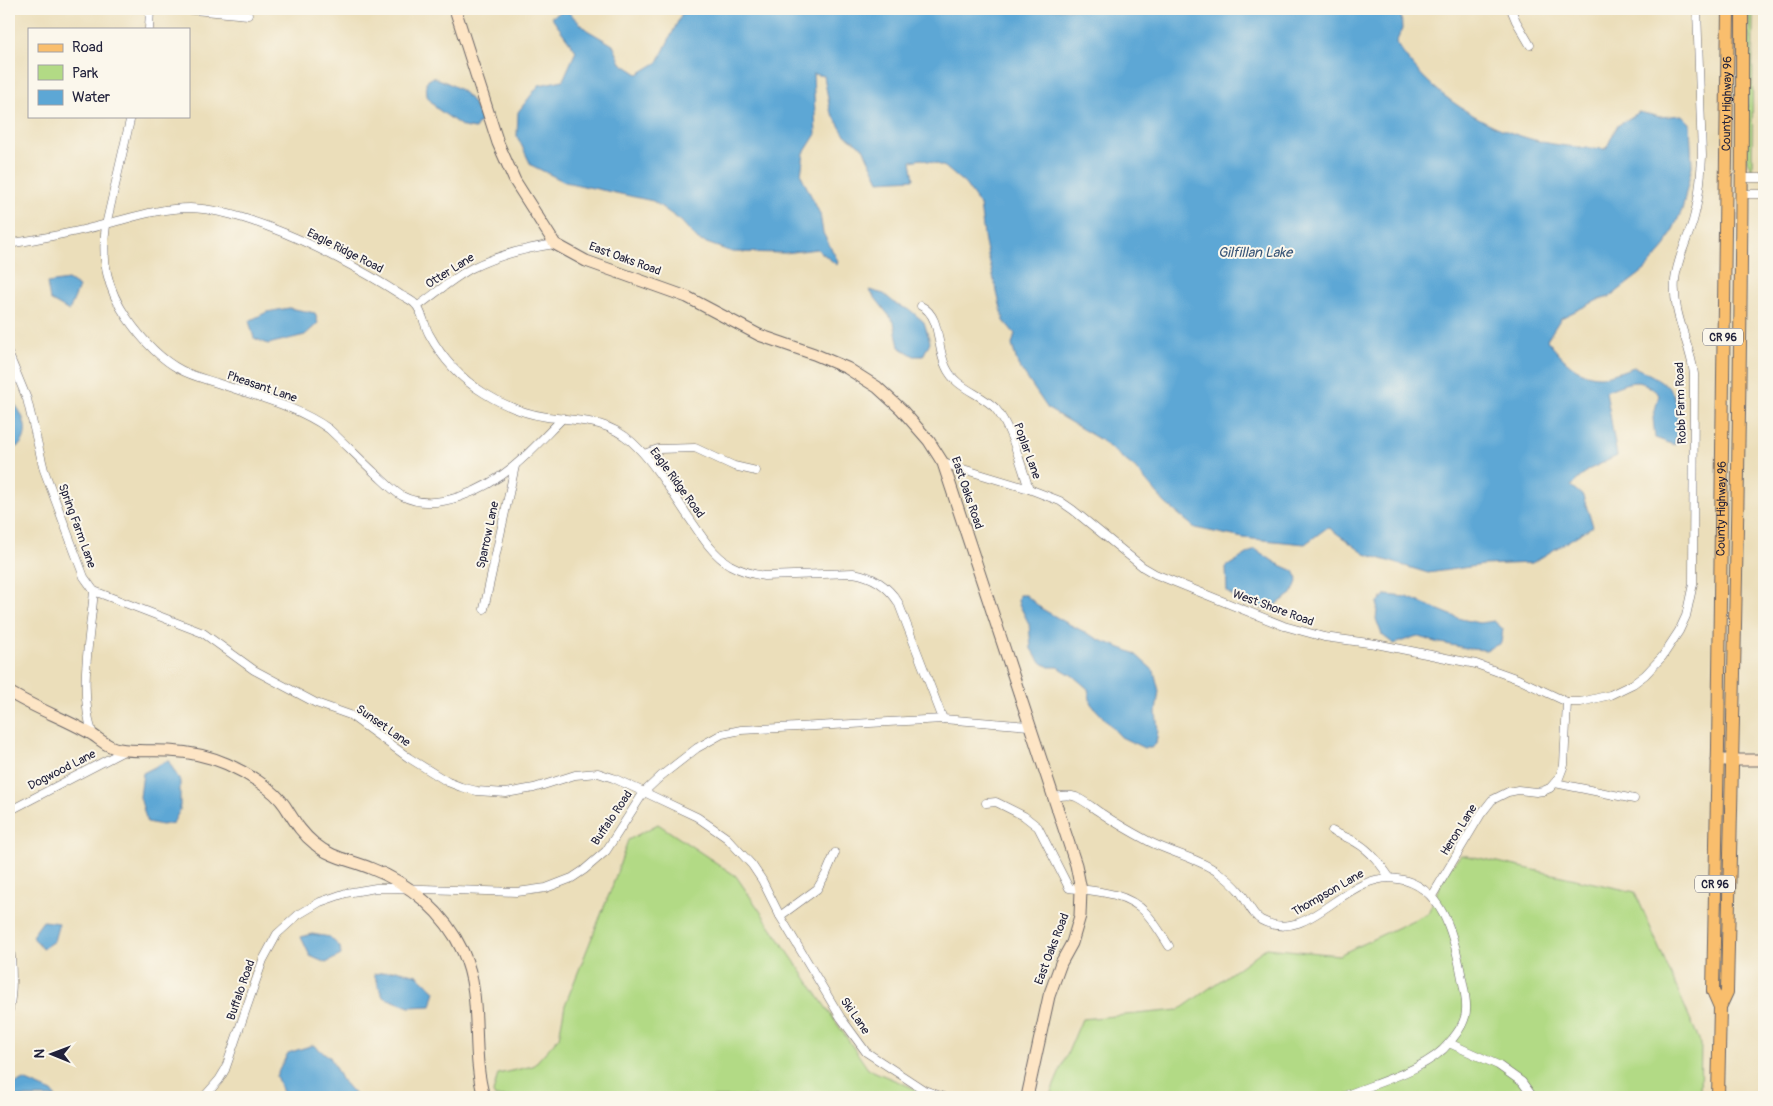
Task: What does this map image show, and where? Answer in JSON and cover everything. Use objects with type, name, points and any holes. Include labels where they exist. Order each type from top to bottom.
[{"type":"main road","name":"County Highway 96","points":[[1720,1007],[1712,991],[1718,760],[1728,9]]},
{"type":"main road","name":"County Highway 96","points":[[1718,1097],[1720,1007],[1727,992],[1742,194],[1742,9]]},
{"type":"street","points":[[149,28],[150,9]]},
{"type":"street","points":[[183,9],[248,15]]},
{"type":"street","name":"East Oaks Road","points":[[455,9],[498,143],[515,181],[555,244],[586,261],[687,297],[759,336],[822,357],[847,368],[877,387],[901,408],[929,441],[943,463],[1076,865],[1081,890],[1080,916],[1077,930],[1052,988],[1027,1097]]},
{"type":"street","points":[[1510,9],[1530,44]]},
{"type":"street","name":"Robb Farm Road","points":[[1567,702],[1581,702],[1610,695],[1622,690],[1645,675],[1672,644],[1683,624],[1690,601],[1694,575],[1694,374],[1689,347],[1679,320],[1675,294],[1678,265],[1693,220],[1701,178],[1702,156],[1696,9]]},
{"type":"street","name":"Pheasant Lane","points":[[131,118],[106,225],[103,254],[105,269],[113,295],[143,338],[180,370],[294,410],[318,421],[392,489],[410,500],[431,503],[452,499],[494,480],[515,466],[563,418]]},
{"type":"street","points":[[1742,178],[1764,178]]},
{"type":"street","points":[[1742,194],[1764,194]]},
{"type":"street","name":"Eagle Ridge Road","points":[[9,244],[106,225],[147,213],[174,208],[193,208],[227,214],[270,228],[331,255],[368,274],[418,306],[429,334],[448,362],[470,383],[498,401],[514,408],[546,417],[586,420],[610,428],[632,442],[644,454],[711,548],[729,564],[746,572],[764,576],[854,573],[874,578],[890,590],[898,602],[943,719]]},
{"type":"street","name":"Otter Lane","points":[[418,306],[472,268],[499,256],[555,244]]},
{"type":"street","name":"Poplar Lane","points":[[921,306],[927,309],[934,318],[942,359],[950,375],[988,402],[1001,416],[1007,426],[1029,489]]},
{"type":"street","name":"Spring Farm Lane","points":[[9,355],[28,399],[44,470],[84,577],[94,591]]},
{"type":"street","points":[[644,454],[658,449],[695,448],[734,466],[756,470]]},
{"type":"street","name":"West Shore Road","points":[[943,463],[1046,494],[1073,510],[1131,559],[1155,574],[1284,626],[1324,637],[1376,644],[1476,664],[1518,679],[1567,702]]},
{"type":"street","name":"Sparrow Lane","points":[[484,609],[515,466]]},
{"type":"street","points":[[94,591],[85,693],[86,711],[94,736]]},
{"type":"street","name":"Sunset Lane","points":[[94,591],[203,633],[254,670],[316,703],[350,715],[409,758],[448,782],[461,787],[477,791],[506,793],[534,788],[575,774],[598,773],[644,792]]},
{"type":"street","points":[[9,692],[94,736],[109,746],[126,750],[178,751],[212,758],[229,764],[272,792],[285,805],[296,825],[316,845],[339,858],[383,873],[410,890],[430,906],[448,926],[467,962],[473,985],[478,1068],[484,1097]]},
{"type":"street","points":[[1567,702],[1564,765],[1555,783],[1634,799]]},
{"type":"street","name":"Buffalo Road","points":[[204,1097],[212,1090],[225,1070],[263,960],[270,946],[288,923],[308,908],[346,893],[376,888],[517,892],[532,891],[559,884],[584,870],[606,851],[644,792],[697,748],[722,734],[741,730],[943,719],[1030,726]]},
{"type":"street","name":"Dogwood Lane","points":[[9,811],[126,750]]},
{"type":"street","points":[[1718,760],[1764,760]]},
{"type":"street","name":"Heron Lane","points":[[1432,896],[1481,814],[1492,800],[1508,792],[1522,790],[1543,791],[1555,783]]},
{"type":"street","name":"Ski Lane","points":[[644,792],[697,817],[727,838],[752,865],[762,880],[780,916],[841,1018],[866,1052],[924,1090],[943,1097]]},
{"type":"street","name":"Thompson Lane","points":[[1054,797],[1067,795],[1078,798],[1148,841],[1170,852],[1206,865],[1230,882],[1258,918],[1280,927],[1300,924],[1357,886],[1368,881],[1390,878],[1408,881],[1432,896],[1449,927],[1460,967],[1466,1001],[1466,1012],[1462,1023],[1449,1043],[1440,1052],[1418,1066],[1342,1097]]},
{"type":"street","points":[[986,803],[996,802],[1031,820],[1043,835],[1069,888],[1116,895],[1131,901],[1147,913],[1169,946]]},
{"type":"street","points":[[1332,831],[1357,842],[1365,848],[1390,878]]},
{"type":"street","points":[[780,916],[817,889],[835,853]]},
{"type":"street","points":[[9,938],[11,955],[9,1010]]},
{"type":"street","points":[[1449,1043],[1498,1065],[1522,1082],[1533,1097]]},
{"type":"green space","points":[[1749,9],[1753,9],[1752,170],[1747,161]]},
{"type":"green space","points":[[658,824],[736,876],[868,1069],[935,1097],[495,1097],[493,1093],[498,1074],[533,1066],[559,1037],[565,1005],[612,887],[628,840]]},
{"type":"green space","points":[[1461,855],[1635,892],[1701,1044],[1700,1097],[1049,1097],[1082,1019],[1179,1010],[1266,948],[1339,955],[1428,913],[1445,874]]},
{"type":"water","name":"Gilfillan Lake","points":[[684,9],[1401,9],[1402,29],[1396,43],[1410,62],[1444,96],[1464,110],[1507,131],[1553,144],[1606,149],[1617,126],[1639,112],[1660,117],[1682,115],[1690,123],[1692,166],[1682,210],[1665,247],[1645,270],[1610,297],[1598,300],[1561,318],[1547,340],[1564,359],[1584,373],[1604,376],[1634,367],[1661,381],[1674,396],[1676,405],[1675,445],[1655,438],[1653,418],[1659,395],[1652,389],[1646,385],[1634,382],[1606,391],[1617,456],[1588,470],[1571,486],[1583,496],[1593,526],[1532,563],[1483,565],[1428,573],[1365,554],[1328,527],[1305,544],[1243,538],[1195,528],[1165,503],[1135,468],[1099,439],[1048,409],[1018,365],[1012,345],[1015,334],[1004,321],[985,243],[980,205],[965,184],[945,167],[922,159],[911,161],[914,179],[879,181],[863,148],[844,134],[830,110],[824,76],[813,74],[816,134],[804,153],[801,175],[820,214],[823,233],[838,261],[837,265],[817,249],[785,253],[732,252],[698,240],[681,221],[653,201],[565,182],[531,165],[517,136],[518,112],[539,85],[563,80],[576,51],[551,17],[566,10],[587,30],[613,45],[621,63],[638,74],[658,62]]},
{"type":"water","points":[[433,77],[457,88],[473,103],[481,120],[475,129],[463,127],[436,108],[427,96],[426,82]]},
{"type":"water","points":[[68,280],[79,287],[69,311],[50,300],[47,283]]},
{"type":"water","points":[[869,290],[884,294],[897,305],[910,310],[924,322],[930,342],[923,356],[914,356],[899,347],[894,322]]},
{"type":"water","points":[[289,308],[315,313],[318,323],[305,335],[268,344],[254,338],[249,321],[267,312]]},
{"type":"water","points":[[14,403],[24,421],[25,432],[21,443],[9,452],[9,404]]},
{"type":"water","points":[[1255,549],[1276,563],[1294,571],[1298,579],[1292,594],[1268,610],[1244,604],[1227,592],[1226,567]]},
{"type":"water","points":[[1019,595],[1026,595],[1042,609],[1100,640],[1134,653],[1154,671],[1159,691],[1156,712],[1158,730],[1156,744],[1151,748],[1144,748],[1121,737],[1091,704],[1088,689],[1073,676],[1058,667],[1049,667],[1042,663],[1031,649],[1029,624],[1019,604]]},
{"type":"water","points":[[1385,595],[1407,597],[1461,619],[1479,623],[1494,621],[1503,629],[1501,643],[1486,650],[1471,649],[1435,642],[1417,636],[1394,644],[1382,635],[1376,619],[1378,602]]},
{"type":"water","points":[[168,760],[180,781],[180,810],[173,823],[162,825],[147,822],[140,797],[143,773]]},
{"type":"water","points":[[43,921],[59,923],[54,941],[42,949],[32,936]]},
{"type":"water","points":[[312,934],[330,937],[340,947],[341,955],[326,963],[310,956],[301,937]]},
{"type":"water","points":[[396,970],[417,975],[435,991],[431,1006],[409,1007],[383,997],[374,974]]},
{"type":"water","points":[[313,1045],[330,1057],[341,1079],[357,1097],[285,1097],[276,1076],[288,1053]]},
{"type":"water","points":[[24,1080],[52,1092],[56,1097],[9,1097],[9,1086]]}]
